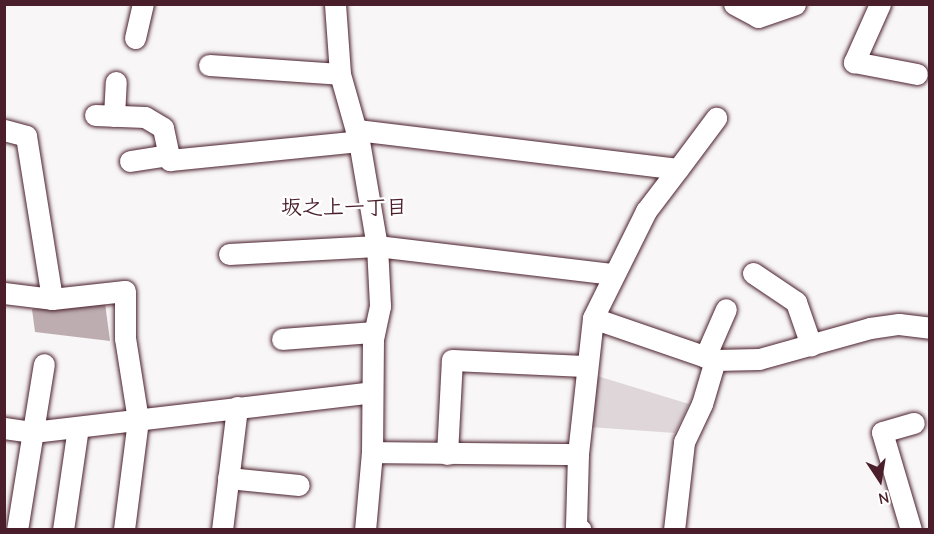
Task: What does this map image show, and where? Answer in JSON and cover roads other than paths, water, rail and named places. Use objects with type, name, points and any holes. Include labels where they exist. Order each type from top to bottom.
[{"type":"street","points":[[135,38],[142,4]]},
{"type":"street","points":[[336,4],[340,74],[358,135],[377,246],[380,306],[374,332],[372,452],[365,530]]},
{"type":"street","points":[[734,4],[758,17],[795,4]]},
{"type":"street","points":[[880,4],[854,62],[917,74]]},
{"type":"street","points":[[209,65],[340,74]]},
{"type":"street","points":[[116,82],[105,115],[145,117],[163,128],[170,160],[358,135],[678,169]]},
{"type":"street","points":[[581,530],[576,526],[578,454],[585,366],[593,318],[646,211],[716,118]]},
{"type":"street","points":[[4,130],[26,136],[52,299]]},
{"type":"street","points":[[130,161],[168,155]]},
{"type":"street","points":[[228,254],[377,246],[613,274]]},
{"type":"street","points":[[753,273],[796,302],[811,345]]},
{"type":"street","points":[[4,293],[52,299],[125,291],[125,338],[138,420],[124,530]]},
{"type":"street","points":[[674,530],[684,442],[702,404],[710,358],[726,309]]},
{"type":"street","points":[[593,318],[710,358],[759,359],[870,328],[899,324],[930,328]]},
{"type":"street","points":[[282,339],[374,332]]},
{"type":"street","points":[[447,454],[452,360],[585,366]]},
{"type":"street","points":[[17,530],[44,364]]},
{"type":"street","points":[[4,428],[33,432],[372,392]]},
{"type":"street","points":[[222,530],[237,407]]},
{"type":"street","points":[[911,530],[882,432],[914,423]]},
{"type":"street","points":[[63,530],[78,427]]},
{"type":"street","points":[[372,452],[578,454]]},
{"type":"street","points":[[228,478],[299,485]]},
{"type":"district","name":"坂之上一丁目","points":[[344,207]]}]
